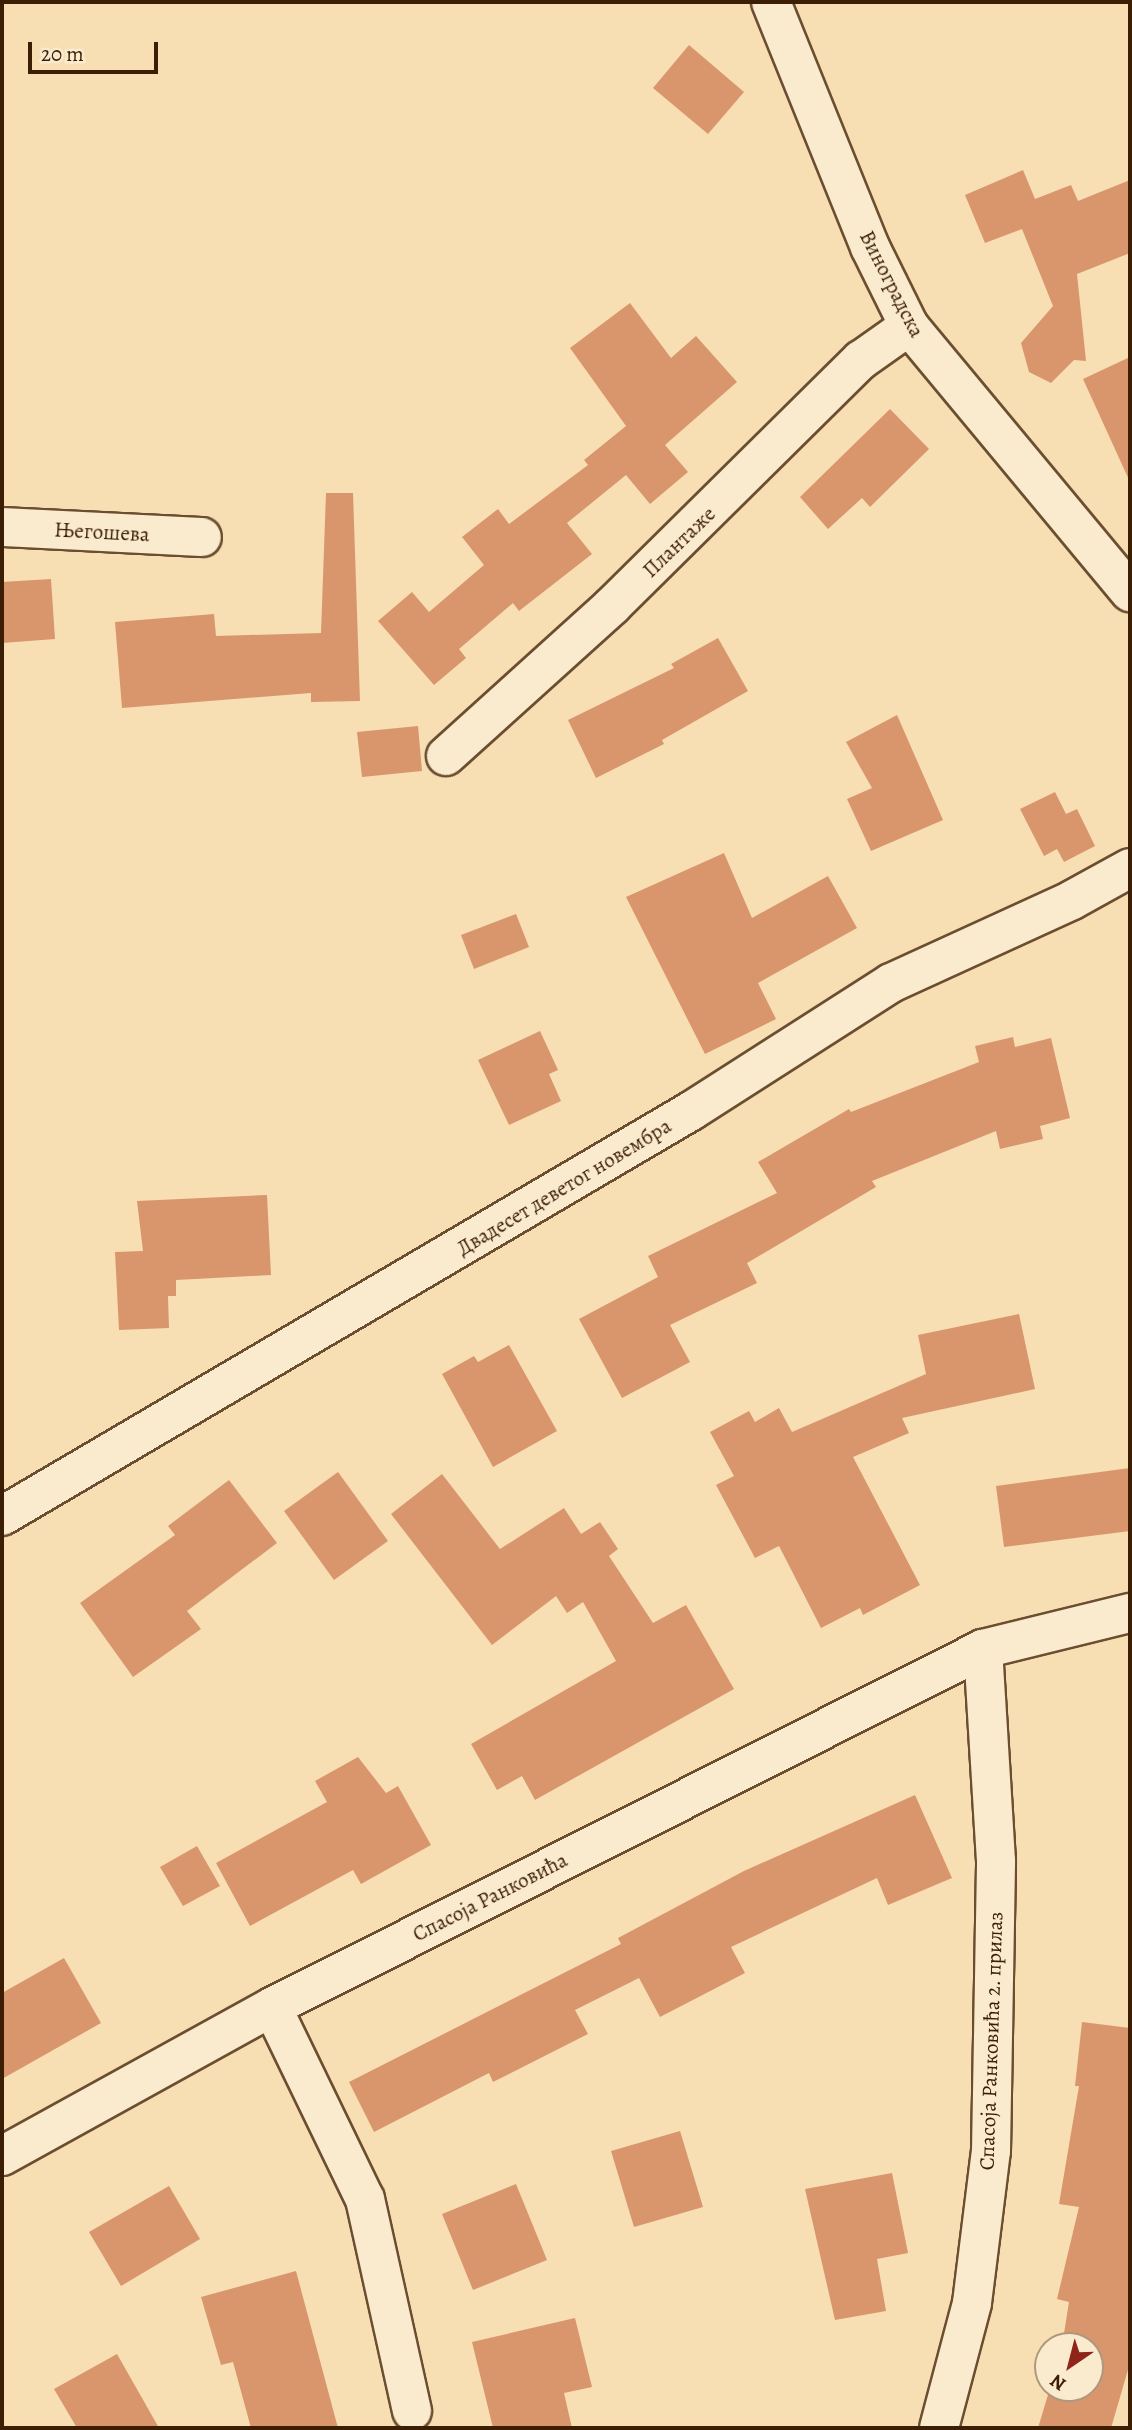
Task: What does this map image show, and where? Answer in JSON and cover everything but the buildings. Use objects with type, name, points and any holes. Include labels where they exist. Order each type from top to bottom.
[{"type":"street","name":"Виноградска","points":[[771,2],[870,247],[909,326],[1130,592]]},
{"type":"street","name":"Плантаже","points":[[446,755],[612,606],[861,360],[909,326]]},
{"type":"street","name":"Његошева","points":[[2,527],[202,537]]},
{"type":"street","name":"Двадесет деветог новембра","points":[[2,1516],[608,1160],[891,983],[1072,900],[1130,868]]},
{"type":"street","name":"Спасоја Ранковића","points":[[2,2156],[272,2007],[983,1648],[1130,1612]]},
{"type":"street","name":"Спасоја Ранковића 2. прилаз","points":[[939,2428],[972,2303],[991,2151],[996,1861],[983,1648]]},
{"type":"street","points":[[272,2007],[365,2199],[412,2411]]}]
